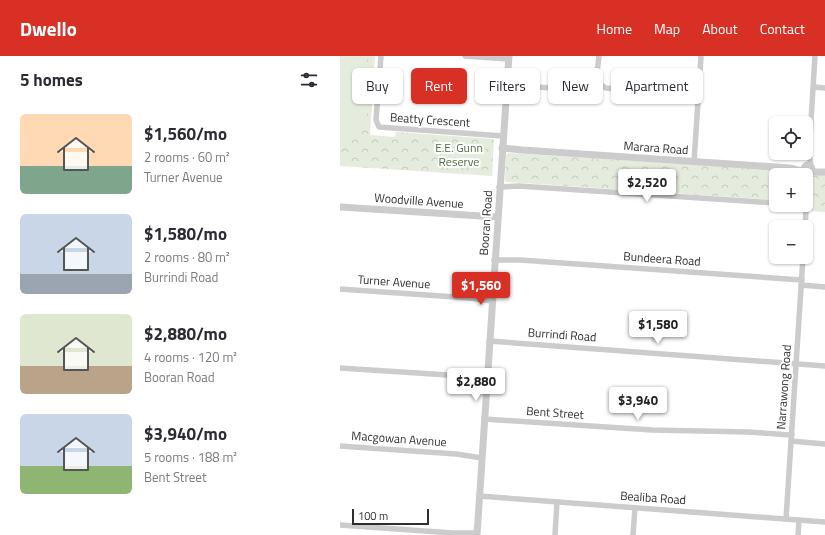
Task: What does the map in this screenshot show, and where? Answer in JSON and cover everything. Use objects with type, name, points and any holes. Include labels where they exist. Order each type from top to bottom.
[{"type":"street","name":"Beatty Crescent","points":[[381,56],[376,120],[379,127],[503,136]]},
{"type":"street","points":[[465,56],[508,58]]},
{"type":"street","points":[[599,56],[598,80],[603,87],[611,88]]},
{"type":"street","points":[[694,162],[701,56]]},
{"type":"street","points":[[808,168],[816,56]]},
{"type":"street","name":"Booran Road","points":[[508,58],[508,68]]},
{"type":"street","points":[[814,87],[825,88]]},
{"type":"street","name":"Booran Road","points":[[477,534],[494,258],[506,104]]},
{"type":"street","name":"Marara Road","points":[[502,149],[790,168]]},
{"type":"street","name":"Marara Road","points":[[813,170],[825,171]]},
{"type":"street","points":[[500,185],[769,203]]},
{"type":"street","name":"Woodville Avenue","points":[[340,207],[497,217]]},
{"type":"street","name":"Bundeera Road","points":[[494,258],[802,283],[825,287]]},
{"type":"street","name":"Narrawong Road","points":[[786,519],[803,264]]},
{"type":"street","name":"Turner Avenue","points":[[340,289],[492,299]]},
{"type":"street","name":"Burrindi Road","points":[[489,341],[825,366]]},
{"type":"street","points":[[340,368],[487,377]]},
{"type":"street","name":"Bent Street","points":[[484,419],[652,430],[748,432],[825,444]]},
{"type":"street","name":"Macgowan Avenue","points":[[340,446],[482,456]]},
{"type":"street","name":"Bealiba Road","points":[[480,496],[825,522]]},
{"type":"street","points":[[555,535],[557,502]]},
{"type":"street","points":[[633,535],[635,508]]},
{"type":"street","points":[[798,535],[799,520]]},
{"type":"street","points":[[340,525],[477,534]]},
{"type":"street","points":[[453,533],[467,535]]},
{"type":"green space","name":"E.E. Gunn Reserve","points":[[340,56],[375,56],[374,68],[352,68],[352,104],[372,104],[370,135],[395,137],[396,132],[494,139],[492,176],[340,166]]},
{"type":"green space","points":[[340,56],[366,56],[368,68],[352,68],[352,104],[368,104],[364,126],[356,138],[340,147]]},
{"type":"green space","points":[[509,153],[769,169],[769,200],[508,182],[505,181],[506,155]]},
{"type":"green space","points":[[813,175],[825,175],[825,212],[813,211]]},
{"type":"green space","points":[[652,324],[660,325],[659,343],[651,342]]}]
